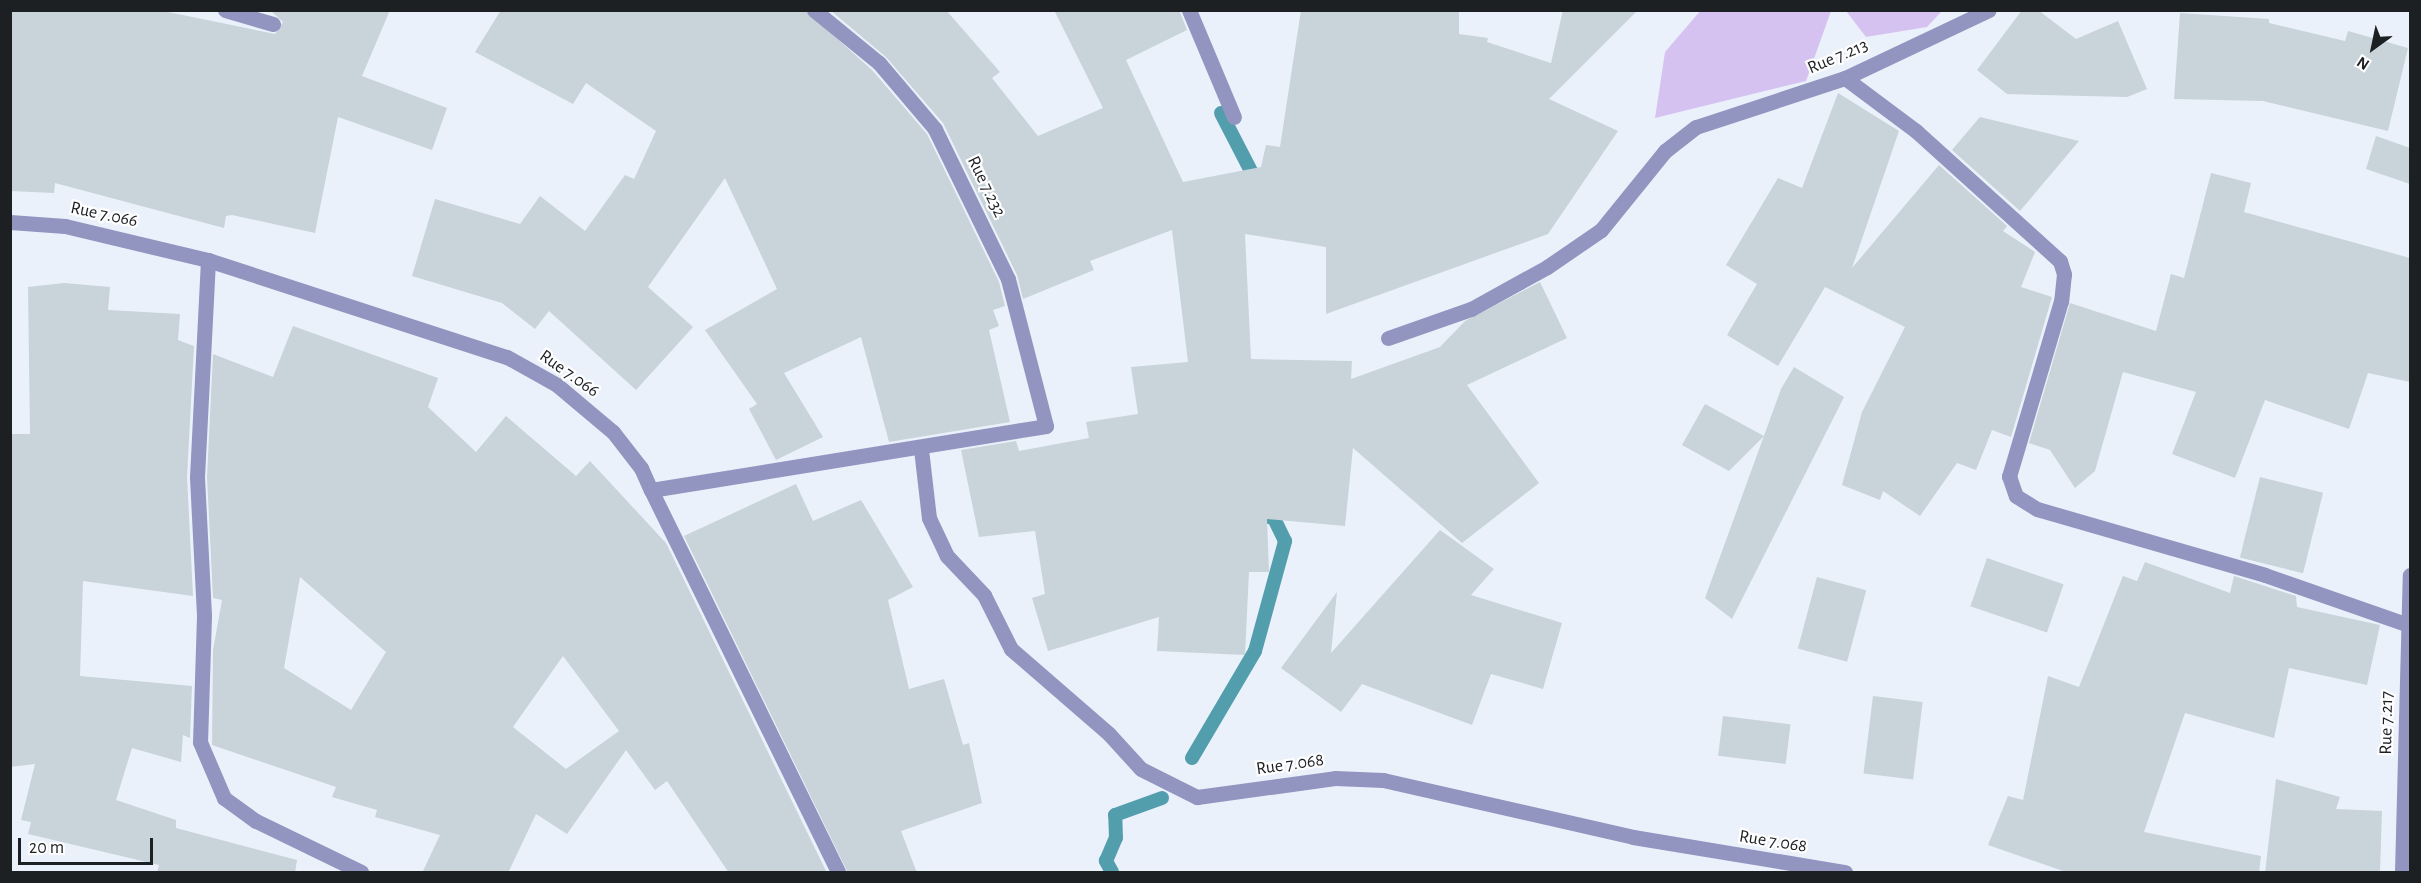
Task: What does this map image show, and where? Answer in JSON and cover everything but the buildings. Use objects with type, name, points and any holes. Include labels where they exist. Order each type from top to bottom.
[{"type":"street","points":[[225,10],[273,24]]},
{"type":"street","name":"Rue 7.232","points":[[814,10],[879,63],[934,129],[1008,279],[1047,426],[921,449]]},
{"type":"street","points":[[1189,10],[1234,117]]},
{"type":"street","name":"Rue 7.213","points":[[1388,338],[1471,309],[1547,267],[1601,230],[1665,151],[1696,127],[1845,78],[1989,10]]},
{"type":"street","points":[[1845,78],[1916,131],[2060,261],[2064,274],[2061,301],[2009,476],[2016,496],[2037,509],[2265,575],[2406,624]]},
{"type":"street","name":"Rue 7.066","points":[[10,222],[65,226],[208,260],[507,357],[540,373],[613,432],[641,468],[838,873]]},
{"type":"street","points":[[208,260],[197,466],[204,616],[200,742],[224,798],[256,821],[361,873]]},
{"type":"street","points":[[651,490],[921,449]]},
{"type":"street","name":"Rue 7.068","points":[[921,449],[929,518],[947,556],[984,595],[1011,649],[1110,734],[1141,769],[1197,797],[1335,778],[1383,780],[1633,837],[1845,873]]},
{"type":"street","name":"Rue 7.217","points":[[2402,873],[2409,709],[2406,624],[2410,575]]},
{"type":"shaded area","points":[[1701,10],[1831,11],[1806,81],[1655,118],[1665,52]]},
{"type":"shaded area","points":[[1846,11],[1942,11],[1927,27],[1866,37]]},
{"type":"waterway","points":[[1221,113],[1255,179]]},
{"type":"waterway","points":[[1192,758],[1255,651],[1285,541],[1274,518],[1259,515]]},
{"type":"waterway","points":[[1112,872],[1106,861],[1116,838],[1115,815],[1162,798]]}]
